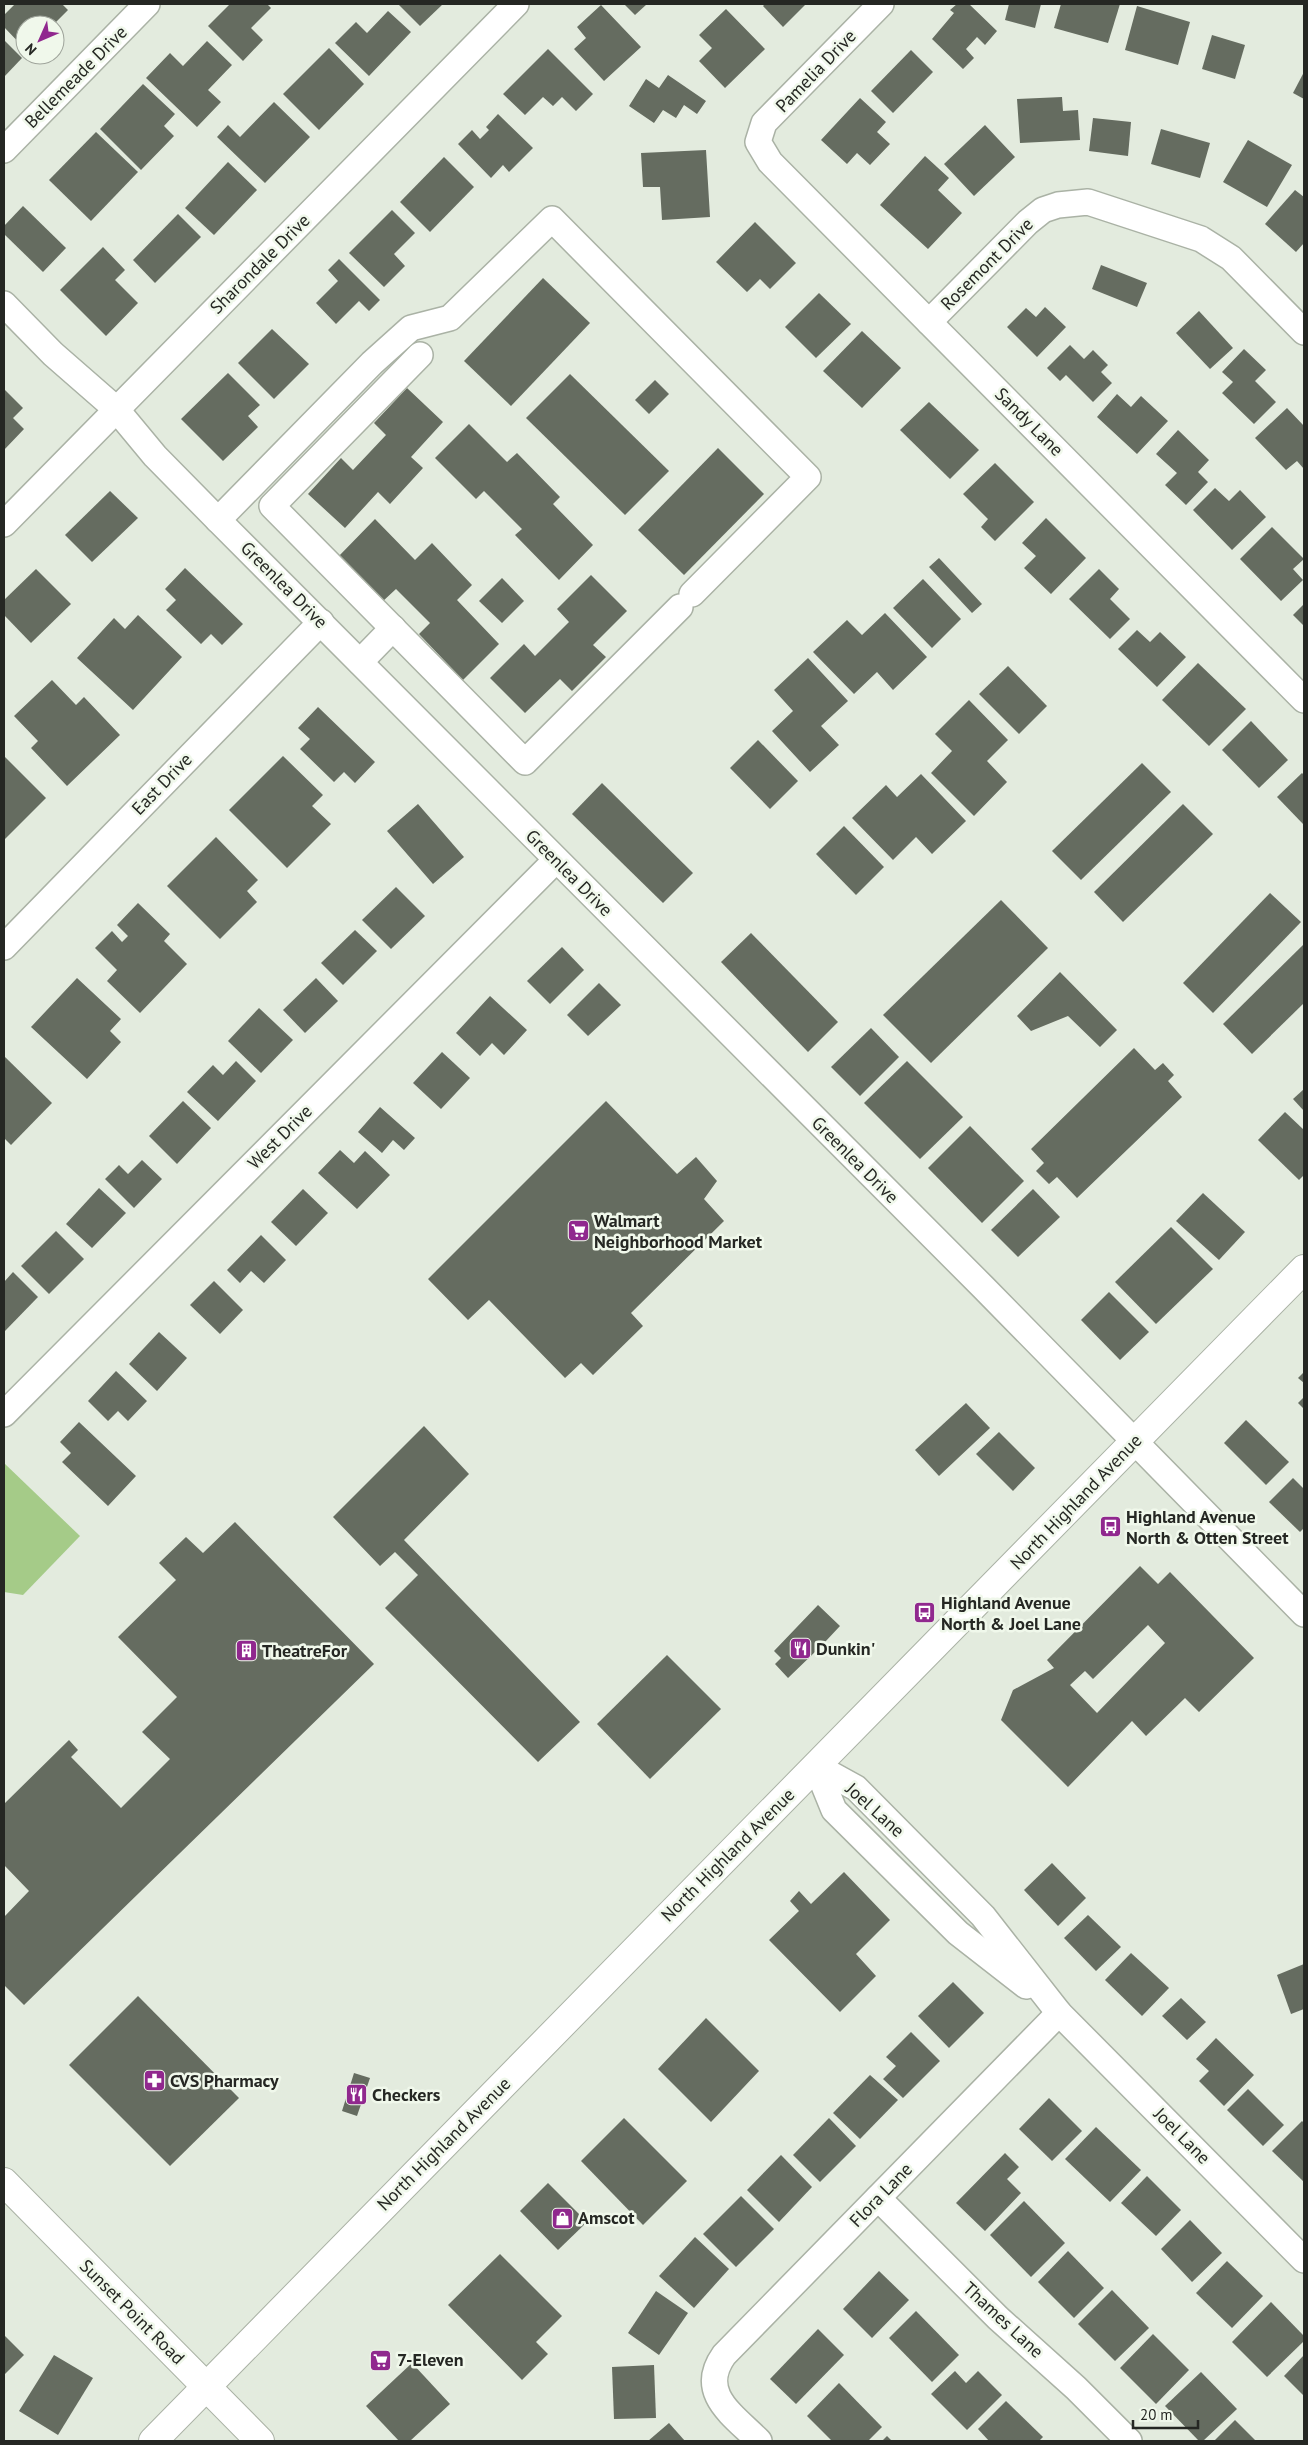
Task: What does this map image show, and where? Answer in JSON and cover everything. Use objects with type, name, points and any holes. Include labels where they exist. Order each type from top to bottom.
[{"type":"street","name":"Bellemeade Drive","points":[[4,150],[148,4]]},
{"type":"street","name":"Sharondale Drive","points":[[4,524],[516,4]]},
{"type":"street","name":"Pamelia Drive","points":[[758,142],[764,123],[881,4]]},
{"type":"street","name":"Sandy Lane","points":[[758,142],[770,162],[1304,700]]},
{"type":"street","name":"Rosemont Drive","points":[[929,322],[1028,222],[1043,210],[1058,204],[1088,202],[1201,239],[1231,258],[1304,332]]},
{"type":"street","points":[[218,520],[372,363],[412,328],[450,318],[552,219],[808,477],[526,762],[272,506],[420,355]]},
{"type":"street","name":"Greenlea Drive","points":[[4,304],[53,354],[116,409],[156,456],[218,520],[1135,1441],[1304,1614]]},
{"type":"street","name":"East Drive","points":[[4,947],[321,622]]},
{"type":"street","points":[[360,662],[393,628]]},
{"type":"street","name":"West Drive","points":[[4,1414],[556,860]]},
{"type":"street","name":"North Highland Avenue","points":[[153,2441],[1304,1269]]},
{"type":"street","name":"Joel Lane","points":[[816,1766],[856,1788],[983,1916],[1059,2013],[1304,2260]]},
{"type":"street","name":"Flora Lane","points":[[759,2441],[724,2407],[715,2394],[712,2382],[715,2367],[724,2355],[1059,2013]]},
{"type":"street","name":"Sunset Point Road","points":[[4,2182],[260,2441]]},
{"type":"street","name":"Thames Lane","points":[[878,2198],[998,2318],[1076,2388],[1129,2441]]},
{"type":"shaded area","points":[[4,1463],[80,1536],[23,1595],[4,1592]]},
{"type":"building","points":[[15,4],[62,4],[68,10],[63,15],[15,15],[15,39],[4,27],[4,15]]},
{"type":"building","points":[[230,4],[267,4],[271,8],[251,28],[263,40],[243,61],[208,26]]},
{"type":"building","points":[[398,4],[443,4],[420,26]]},
{"type":"building","points":[[624,4],[647,4],[635,15]]},
{"type":"building","points":[[765,4],[806,4],[783,27],[763,6]]},
{"type":"building","points":[[957,4],[969,4],[997,31],[985,45],[977,37],[966,49],[974,58],[963,69],[932,39],[954,13],[950,10]]},
{"type":"building","points":[[1009,4],[1041,4],[1035,28],[1005,20]]},
{"type":"building","points":[[1061,4],[1120,4],[1108,43],[1054,28]]},
{"type":"building","points":[[601,5],[641,47],[604,81],[574,49],[586,38],[577,27]]},
{"type":"building","points":[[1137,6],[1190,22],[1178,65],[1125,50]]},
{"type":"building","points":[[726,9],[765,49],[725,88],[699,61],[712,48],[699,35]]},
{"type":"building","points":[[388,11],[411,32],[369,76],[335,43],[356,22],[367,33]]},
{"type":"building","points":[[1212,35],[1245,45],[1235,79],[1202,69]]},
{"type":"building","points":[[4,40],[15,51],[15,65],[4,77]]},
{"type":"building","points":[[207,41],[232,65],[208,90],[221,102],[197,127],[146,78],[170,53],[183,66]]},
{"type":"building","points":[[329,48],[364,84],[319,130],[283,94]]},
{"type":"building","points":[[548,49],[593,94],[576,111],[562,97],[553,106],[543,97],[525,115],[503,94]]},
{"type":"building","points":[[911,50],[933,72],[893,113],[871,91]]},
{"type":"building","points":[[1304,72],[1304,99],[1293,93]]},
{"type":"building","points":[[668,75],[706,101],[697,114],[684,105],[676,118],[663,110],[654,123],[629,106],[646,79],[659,88]]},
{"type":"building","points":[[143,84],[175,114],[164,126],[174,136],[141,170],[100,129]]},
{"type":"building","points":[[1062,97],[1063,111],[1078,110],[1080,140],[1020,143],[1017,99]]},
{"type":"building","points":[[860,98],[886,122],[877,132],[890,144],[870,165],[857,153],[847,164],[821,140]]},
{"type":"building","points":[[274,102],[310,137],[265,183],[217,137],[228,125],[240,137]]},
{"type":"building","points":[[498,114],[533,148],[509,172],[503,165],[491,178],[458,144],[472,130],[480,139],[489,130],[486,127]]},
{"type":"building","points":[[1093,118],[1131,122],[1128,156],[1089,151]]},
{"type":"building","points":[[985,125],[1015,157],[974,196],[944,164]]},
{"type":"building","points":[[1161,129],[1210,143],[1200,178],[1151,164]]},
{"type":"building","points":[[96,132],[138,172],[91,221],[49,180]]},
{"type":"building","points":[[1248,140],[1292,165],[1267,207],[1223,182]]},
{"type":"building","points":[[706,150],[710,217],[662,220],[660,187],[643,187],[641,153]]},
{"type":"building","points":[[925,156],[949,178],[938,190],[962,213],[928,249],[880,205]]},
{"type":"building","points":[[444,157],[474,187],[430,232],[400,202]]},
{"type":"building","points":[[228,162],[257,190],[214,235],[185,208]]},
{"type":"building","points":[[1295,190],[1304,197],[1304,243],[1296,252],[1265,224]]},
{"type":"building","points":[[23,206],[66,248],[43,272],[4,234],[4,226]]},
{"type":"building","points":[[392,210],[415,233],[394,254],[405,266],[384,287],[349,253]]},
{"type":"building","points":[[178,214],[201,237],[155,283],[133,260]]},
{"type":"building","points":[[755,222],[796,263],[770,289],[760,279],[747,292],[716,262]]},
{"type":"building","points":[[103,247],[125,270],[115,280],[138,303],[106,336],[60,290]]},
{"type":"building","points":[[339,259],[380,300],[369,311],[359,301],[336,324],[316,303],[338,281],[328,270]]},
{"type":"building","points":[[1101,265],[1147,283],[1137,307],[1092,289]]},
{"type":"building","points":[[543,278],[590,323],[511,406],[464,361]]},
{"type":"building","points":[[819,293],[851,324],[816,358],[785,327]]},
{"type":"building","points":[[1045,307],[1066,327],[1037,357],[1007,327],[1026,308],[1036,317]]},
{"type":"building","points":[[1199,311],[1233,348],[1210,369],[1176,333]]},
{"type":"building","points":[[272,329],[309,364],[274,399],[238,363]]},
{"type":"building","points":[[862,331],[901,368],[862,408],[823,371]]},
{"type":"building","points":[[1070,345],[1084,359],[1093,350],[1108,365],[1101,372],[1112,383],[1093,402],[1066,375],[1060,381],[1047,368]]},
{"type":"building","points":[[1244,349],[1266,370],[1255,381],[1276,402],[1254,424],[1222,393],[1233,382],[1222,372]]},
{"type":"building","points":[[228,373],[260,405],[248,416],[258,427],[223,461],[181,419]]},
{"type":"building","points":[[570,374],[669,471],[625,515],[526,418]]},
{"type":"building","points":[[655,380],[669,394],[649,414],[635,400]]},
{"type":"building","points":[[407,388],[443,422],[411,457],[423,468],[390,504],[378,492],[345,528],[308,494],[341,458],[353,470],[386,435],[374,423]]},
{"type":"building","points":[[4,389],[23,408],[13,418],[24,429],[4,450]]},
{"type":"building","points":[[1117,394],[1131,407],[1141,396],[1168,421],[1137,454],[1097,417]]},
{"type":"building","points":[[929,402],[979,450],[950,479],[900,430]]},
{"type":"building","points":[[1287,408],[1304,426],[1304,469],[1297,461],[1286,470],[1255,438]]},
{"type":"building","points":[[469,424],[507,462],[517,453],[560,497],[553,504],[593,545],[559,580],[515,535],[522,529],[484,491],[476,499],[435,458]]},
{"type":"building","points":[[1178,430],[1209,460],[1198,472],[1208,482],[1186,505],[1165,485],[1177,473],[1156,454]]},
{"type":"building","points":[[718,448],[764,494],[684,575],[638,530]]},
{"type":"building","points":[[995,463],[1034,502],[995,541],[981,527],[988,519],[963,494]]},
{"type":"building","points":[[1215,488],[1229,501],[1240,490],[1266,517],[1232,550],[1193,510]]},
{"type":"building","points":[[110,491],[138,518],[92,562],[65,535]]},
{"type":"building","points":[[1046,518],[1086,558],[1051,594],[1024,568],[1036,556],[1022,543]]},
{"type":"building","points":[[375,519],[415,560],[432,543],[472,585],[457,600],[499,644],[463,680],[419,634],[430,623],[396,589],[382,602],[338,557]]},
{"type":"building","points":[[1272,527],[1304,559],[1293,569],[1303,580],[1281,601],[1240,559]]},
{"type":"building","points":[[939,558],[982,604],[972,613],[929,567]]},
{"type":"building","points":[[185,568],[243,624],[222,645],[211,634],[201,644],[166,610],[176,600],[165,589]]},
{"type":"building","points":[[36,569],[71,604],[31,643],[4,615],[4,600]]},
{"type":"building","points":[[1099,569],[1119,589],[1110,599],[1130,619],[1110,639],[1069,599]]},
{"type":"building","points":[[591,575],[627,611],[593,645],[606,657],[572,691],[560,679],[525,713],[490,678],[524,644],[535,656],[569,622],[557,609]]},
{"type":"building","points":[[502,578],[524,601],[502,623],[479,601]]},
{"type":"building","points":[[923,579],[961,619],[932,648],[893,608]]},
{"type":"building","points":[[1304,604],[1304,626],[1293,615]]},
{"type":"building","points":[[885,613],[927,657],[893,690],[877,672],[854,694],[813,652],[847,620],[862,635]]},
{"type":"building","points":[[138,615],[182,657],[133,710],[77,658],[114,618],[125,629]]},
{"type":"building","points":[[1137,630],[1150,642],[1160,632],[1186,657],[1157,687],[1118,649]]},
{"type":"building","points":[[808,658],[848,701],[821,726],[839,745],[810,772],[772,731],[793,711],[774,690]]},
{"type":"building","points":[[1198,663],[1246,709],[1209,746],[1162,700]]},
{"type":"building","points":[[1008,666],[1047,706],[1019,734],[979,694]]},
{"type":"building","points":[[52,680],[76,705],[84,697],[120,735],[67,786],[31,748],[38,741],[14,716]]},
{"type":"building","points":[[969,700],[1008,740],[987,761],[1007,782],[974,816],[931,773],[952,751],[935,734]]},
{"type":"building","points":[[318,707],[375,762],[355,783],[344,772],[334,782],[300,749],[310,739],[298,728]]},
{"type":"building","points":[[1251,721],[1288,760],[1259,788],[1222,750]]},
{"type":"building","points":[[758,740],[798,781],[770,809],[730,768]]},
{"type":"building","points":[[4,756],[46,798],[4,840]]},
{"type":"building","points":[[283,756],[323,795],[312,806],[331,824],[287,868],[229,810]]},
{"type":"building","points":[[1142,763],[1171,792],[1081,880],[1052,851]]},
{"type":"building","points":[[1302,773],[1304,775],[1304,825],[1277,797]]},
{"type":"building","points":[[921,774],[966,821],[932,854],[916,837],[893,860],[852,818],[886,785],[897,797]]},
{"type":"building","points":[[602,783],[693,873],[663,903],[572,814]]},
{"type":"building","points":[[418,804],[464,857],[433,884],[387,831]]},
{"type":"building","points":[[1183,804],[1213,834],[1123,922],[1094,892]]},
{"type":"building","points":[[844,826],[884,867],[856,895],[816,854]]},
{"type":"building","points":[[216,837],[258,880],[247,891],[257,902],[220,939],[167,886]]},
{"type":"building","points":[[396,887],[425,916],[391,949],[362,920]]},
{"type":"building","points":[[1270,893],[1301,922],[1213,1013],[1183,983]]},
{"type":"building","points":[[1001,900],[1048,948],[931,1063],[883,1015]]},
{"type":"building","points":[[138,903],[170,934],[164,941],[187,964],[140,1013],[107,981],[117,970],[95,948],[112,931],[122,942],[128,936],[117,925]]},
{"type":"building","points":[[355,930],[377,951],[343,985],[321,963]]},
{"type":"building","points":[[751,933],[838,1022],[808,1052],[721,962]]},
{"type":"building","points":[[1304,944],[1304,1003],[1252,1054],[1223,1024]]},
{"type":"building","points":[[562,947],[584,970],[550,1004],[527,981]]},
{"type":"building","points":[[1060,972],[1117,1030],[1100,1047],[1068,1016],[1031,1031],[1017,1016]]},
{"type":"building","points":[[77,978],[121,1019],[110,1031],[121,1042],[87,1079],[31,1027]]},
{"type":"building","points":[[316,978],[338,1001],[305,1033],[283,1010]]},
{"type":"building","points":[[599,983],[621,1005],[588,1036],[567,1015]]},
{"type":"building","points":[[490,996],[527,1030],[504,1055],[492,1043],[480,1056],[456,1033]]},
{"type":"building","points":[[259,1008],[293,1040],[261,1073],[228,1041]]},
{"type":"building","points":[[871,1028],[899,1057],[860,1096],[831,1067]]},
{"type":"building","points":[[1134,1048],[1155,1070],[1163,1063],[1174,1075],[1168,1081],[1182,1097],[1077,1198],[1057,1177],[1049,1184],[1036,1171],[1044,1163],[1031,1149]]},
{"type":"building","points":[[442,1052],[470,1078],[441,1109],[413,1083]]},
{"type":"building","points":[[4,1056],[52,1103],[11,1145],[4,1138]]},
{"type":"building","points":[[236,1061],[256,1081],[218,1121],[187,1092],[213,1065],[223,1075]]},
{"type":"building","points":[[907,1061],[963,1117],[920,1159],[864,1103]]},
{"type":"building","points":[[1304,1089],[1304,1111],[1293,1099]]},
{"type":"building","points":[[183,1101],[211,1128],[177,1164],[149,1136]]},
{"type":"building","points":[[606,1101],[677,1174],[696,1157],[717,1181],[704,1199],[724,1221],[631,1313],[643,1326],[593,1375],[581,1363],[565,1378],[489,1300],[468,1320],[428,1279]]},
{"type":"building","points":[[380,1107],[415,1138],[404,1150],[393,1140],[382,1153],[358,1132]]},
{"type":"building","points":[[1285,1112],[1304,1130],[1304,1175],[1299,1180],[1258,1140]]},
{"type":"building","points":[[970,1126],[1024,1181],[982,1223],[928,1168]]},
{"type":"building","points":[[340,1150],[354,1163],[365,1151],[390,1175],[357,1209],[318,1173]]},
{"type":"building","points":[[142,1160],[162,1179],[134,1208],[105,1179],[119,1165],[128,1174]]},
{"type":"building","points":[[99,1188],[126,1213],[92,1248],[66,1224]]},
{"type":"building","points":[[303,1189],[328,1213],[296,1246],[271,1222]]},
{"type":"building","points":[[1033,1189],[1060,1217],[1018,1257],[991,1230]]},
{"type":"building","points":[[1203,1193],[1245,1232],[1219,1260],[1176,1221]]},
{"type":"building","points":[[1171,1227],[1213,1269],[1156,1324],[1115,1282]]},
{"type":"building","points":[[56,1231],[84,1259],[49,1294],[21,1266]]},
{"type":"building","points":[[261,1235],[286,1260],[264,1283],[251,1271],[240,1283],[227,1270]]},
{"type":"building","points":[[13,1272],[38,1297],[4,1332],[4,1282]]},
{"type":"building","points":[[214,1281],[243,1310],[220,1334],[190,1305]]},
{"type":"building","points":[[1109,1292],[1149,1332],[1120,1360],[1081,1320]]},
{"type":"building","points":[[159,1332],[187,1358],[157,1391],[129,1364]]},
{"type":"building","points":[[116,1371],[147,1401],[128,1421],[118,1411],[108,1421],[88,1401]]},
{"type":"building","points":[[1304,1372],[1304,1383],[1298,1378]]},
{"type":"building","points":[[1304,1397],[1304,1409],[1298,1403]]},
{"type":"building","points":[[966,1403],[990,1428],[939,1476],[915,1450]]},
{"type":"building","points":[[1246,1420],[1289,1462],[1266,1485],[1224,1443]]},
{"type":"building","points":[[79,1422],[136,1476],[108,1506],[62,1462],[71,1453],[60,1442]]},
{"type":"building","points":[[424,1426],[469,1474],[404,1540],[580,1722],[538,1762],[385,1608],[418,1575],[395,1552],[380,1566],[333,1517]]},
{"type":"building","points":[[999,1432],[1035,1468],[1013,1491],[976,1454]]},
{"type":"building","points":[[1293,1478],[1304,1489],[1304,1528],[1300,1532],[1269,1502]]},
{"type":"building","points":[[235,1522],[374,1664],[24,2005],[4,1985],[4,1917],[29,1891],[4,1865],[4,1804],[69,1740],[78,1750],[71,1757],[121,1808],[170,1759],[142,1732],[177,1697],[118,1637],[176,1580],[159,1563],[161,1561],[186,1537],[203,1553]]},
{"type":"building","points":[[1140,1566],[1158,1584],[1170,1572],[1254,1658],[1199,1712],[1185,1698],[1146,1736],[1132,1721],[1068,1787],[1001,1720],[1013,1690],[1054,1668],[1047,1660]],"holes":[[[1148,1625],[1165,1643],[1097,1713],[1070,1685],[1085,1671],[1093,1679]]]},
{"type":"building","points":[[818,1605],[840,1626],[825,1642],[827,1645],[819,1654],[816,1651],[788,1678],[775,1664],[781,1658],[774,1651]]},
{"type":"building","points":[[667,1655],[721,1709],[650,1779],[597,1724]]},
{"type":"building","points":[[1052,1863],[1086,1898],[1058,1926],[1024,1890]]},
{"type":"building","points":[[844,1872],[890,1920],[856,1954],[876,1976],[840,2012],[769,1940],[799,1911],[790,1901],[799,1891],[811,1904]]},
{"type":"building","points":[[1088,1915],[1121,1947],[1096,1971],[1064,1938]]},
{"type":"building","points":[[1131,1953],[1169,1988],[1142,2016],[1105,1980]]},
{"type":"building","points":[[1304,1964],[1304,2009],[1291,2014],[1277,1975]]},
{"type":"building","points":[[953,1982],[984,2013],[949,2048],[918,2016]]},
{"type":"building","name":"CVS Pharmacy","points":[[138,1996],[239,2098],[170,2166],[69,2065]]},
{"type":"building","points":[[1181,1998],[1206,2022],[1187,2040],[1162,2016]]},
{"type":"building","points":[[706,2018],[759,2071],[711,2122],[658,2069]]},
{"type":"building","points":[[911,2032],[940,2061],[903,2098],[883,2079],[896,2066],[886,2057]]},
{"type":"building","points":[[1216,2038],[1254,2075],[1224,2106],[1199,2081],[1209,2071],[1196,2059]]},
{"type":"building","name":"Checkers","points":[[354,2073],[370,2078],[357,2116],[342,2111]]},
{"type":"building","points":[[870,2075],[898,2100],[860,2139],[833,2113]]},
{"type":"building","points":[[1248,2089],[1284,2125],[1263,2146],[1227,2110]]},
{"type":"building","points":[[1049,2098],[1082,2131],[1052,2161],[1019,2129]]},
{"type":"building","points":[[624,2118],[687,2181],[643,2225],[581,2161]]},
{"type":"building","points":[[829,2118],[856,2146],[820,2182],[793,2155]]},
{"type":"building","points":[[1302,2121],[1304,2123],[1304,2182],[1272,2151]]},
{"type":"building","points":[[1096,2127],[1141,2170],[1110,2202],[1065,2159]]},
{"type":"building","points":[[1005,2153],[1019,2167],[1007,2179],[1021,2193],[985,2231],[956,2203]]},
{"type":"building","points":[[781,2155],[812,2187],[779,2222],[747,2190]]},
{"type":"building","points":[[1147,2176],[1181,2210],[1156,2236],[1121,2203]]},
{"type":"building","points":[[548,2183],[587,2222],[558,2250],[520,2211]]},
{"type":"building","points":[[741,2196],[774,2229],[736,2267],[703,2234]]},
{"type":"building","points":[[1024,2201],[1065,2243],[1031,2277],[990,2235]]},
{"type":"building","points":[[1190,2220],[1222,2253],[1192,2282],[1161,2249]]},
{"type":"building","points":[[695,2237],[729,2269],[694,2308],[659,2276]]},
{"type":"building","points":[[1068,2251],[1104,2288],[1074,2318],[1038,2282]]},
{"type":"building","points":[[500,2254],[562,2316],[536,2342],[548,2354],[522,2380],[448,2305]]},
{"type":"building","points":[[1227,2261],[1263,2296],[1232,2328],[1196,2293]]},
{"type":"building","points":[[879,2271],[909,2300],[872,2338],[843,2309]]},
{"type":"building","points":[[1112,2290],[1149,2328],[1115,2361],[1078,2324]]},
{"type":"building","points":[[656,2291],[688,2313],[659,2355],[628,2333]]},
{"type":"building","points":[[1271,2302],[1304,2336],[1304,2341],[1267,2377],[1232,2342]]},
{"type":"building","points":[[916,2311],[959,2355],[932,2382],[889,2338]]},
{"type":"building","points":[[818,2329],[844,2355],[796,2404],[770,2379]]},
{"type":"building","points":[[1153,2334],[1189,2370],[1156,2404],[1120,2368]]},
{"type":"building","points":[[4,2335],[24,2355],[4,2375]]},
{"type":"building","points":[[54,2355],[93,2378],[58,2435],[19,2411]]},
{"type":"building","points":[[1304,2355],[1304,2396],[1284,2376]]},
{"type":"building","points":[[412,2363],[450,2404],[410,2441],[399,2441],[366,2406]]},
{"type":"building","points":[[654,2365],[656,2418],[614,2419],[612,2367]]},
{"type":"building","points":[[955,2371],[966,2383],[978,2371],[1002,2395],[967,2430],[931,2394]]},
{"type":"building","points":[[1201,2372],[1237,2409],[1203,2441],[1199,2441],[1165,2406]]},
{"type":"building","points":[[839,2383],[882,2427],[868,2441],[832,2441],[807,2416]]},
{"type":"building","points":[[1006,2401],[1043,2437],[1039,2441],[989,2441],[978,2429]]},
{"type":"building","points":[[1235,2420],[1256,2441],[1214,2441]]},
{"type":"building","points":[[669,2423],[685,2441],[648,2441]]},
{"type":"building","points":[[887,2436],[892,2441],[882,2441]]},
{"type":"place","name":"Walmart Neighborhood Market","points":[[578,1231]]},
{"type":"place","name":"Highland Avenue North & Otten Street","points":[[1110,1527]]},
{"type":"place","name":"Highland Avenue North & Joel Lane","points":[[925,1613]]},
{"type":"place","name":"Dunkin'","points":[[800,1649]]},
{"type":"place","name":"TheatreFor","points":[[246,1651]]},
{"type":"place","name":"CVS Pharmacy","points":[[154,2081]]},
{"type":"place","name":"Checkers","points":[[356,2095]]},
{"type":"place","name":"Amscot","points":[[562,2218]]},
{"type":"place","name":"7-Eleven","points":[[381,2360]]}]
